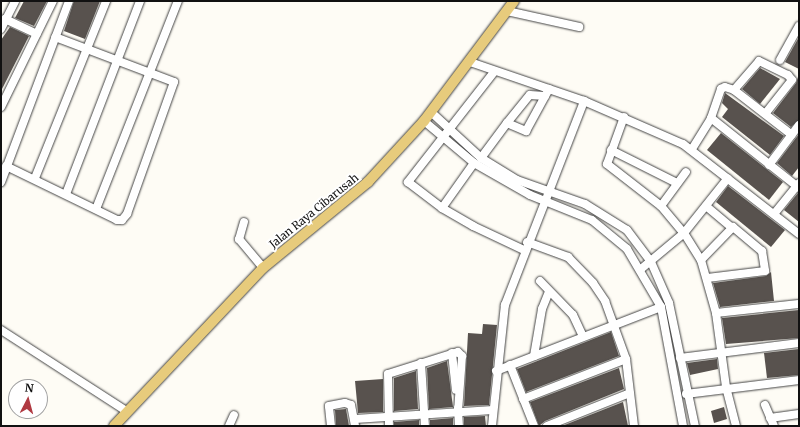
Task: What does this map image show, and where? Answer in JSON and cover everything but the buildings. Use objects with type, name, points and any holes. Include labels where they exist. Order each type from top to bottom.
[{"type":"main road","name":"Jalan Raya Cibarusah","points":[[114,426],[126,411],[263,268],[368,182],[432,112],[514,1]]},
{"type":"street","points":[[1,29],[15,1]]},
{"type":"street","points":[[1,107],[53,1]]},
{"type":"street","points":[[1,182],[69,1]]},
{"type":"street","points":[[35,178],[106,1]]},
{"type":"street","points":[[66,194],[140,1]]},
{"type":"street","points":[[96,209],[149,71],[178,1]]},
{"type":"street","points":[[507,11],[579,27]]},
{"type":"street","points":[[6,19],[37,34]]},
{"type":"street","points":[[780,60],[799,26]]},
{"type":"street","points":[[6,166],[35,178],[117,220],[122,220],[127,214],[174,86],[170,78],[55,37]]},
{"type":"street","points":[[734,90],[759,61],[788,75],[792,80],[765,114]]},
{"type":"street","points":[[470,62],[547,92],[584,101],[624,117],[692,149],[799,234]]},
{"type":"street","points":[[494,72],[408,182],[442,208],[526,246],[568,257],[593,283],[615,324],[626,359],[634,426]]},
{"type":"street","points":[[692,149],[711,118],[721,89],[725,87],[734,90],[792,135]]},
{"type":"street","points":[[508,123],[526,131],[547,92]]},
{"type":"street","points":[[481,158],[530,95],[547,92]]},
{"type":"street","points":[[492,426],[496,371],[505,305],[526,246],[550,192],[584,101]]},
{"type":"street","points":[[432,112],[445,133],[474,163],[546,201],[578,213],[603,228],[627,249],[641,269],[661,307],[683,426]]},
{"type":"street","points":[[624,117],[607,164],[661,206],[684,233],[701,260],[716,313],[723,353],[726,387],[736,426]]},
{"type":"street","points":[[711,118],[769,165],[798,186],[774,214]]},
{"type":"street","points":[[424,121],[517,180],[585,204],[614,220],[627,230],[651,262],[669,303],[686,394],[695,426]]},
{"type":"street","points":[[769,165],[799,125]]},
{"type":"street","points":[[611,150],[677,183]]},
{"type":"street","points":[[442,208],[474,163]]},
{"type":"street","points":[[661,206],[686,172]]},
{"type":"street","points":[[641,269],[684,233],[728,178]]},
{"type":"street","points":[[706,206],[730,227],[738,229],[759,247],[766,263],[765,271],[707,278]]},
{"type":"street","points":[[244,222],[239,239],[263,268]]},
{"type":"street","points":[[701,260],[730,227]]},
{"type":"street","points":[[540,281],[572,315],[583,336]]},
{"type":"street","points":[[534,356],[542,309],[549,292]]},
{"type":"street","points":[[716,313],[799,304]]},
{"type":"street","points":[[496,371],[661,307]]},
{"type":"street","points":[[1,330],[126,411]]},
{"type":"street","points":[[680,358],[799,343]]},
{"type":"street","points":[[389,426],[387,376],[452,353],[460,353],[462,356],[458,412],[459,426]]},
{"type":"street","points":[[524,399],[626,359]]},
{"type":"street","points":[[421,363],[424,426]]},
{"type":"street","points":[[510,366],[534,426]]},
{"type":"street","points":[[686,394],[726,387],[799,380]]},
{"type":"street","points":[[547,426],[630,393]]},
{"type":"street","points":[[331,426],[331,405],[351,405],[355,422],[389,417],[493,410]]},
{"type":"street","points":[[765,405],[774,426]]},
{"type":"street","points":[[770,418],[799,414]]},
{"type":"street","points":[[229,426],[234,415]]}]
